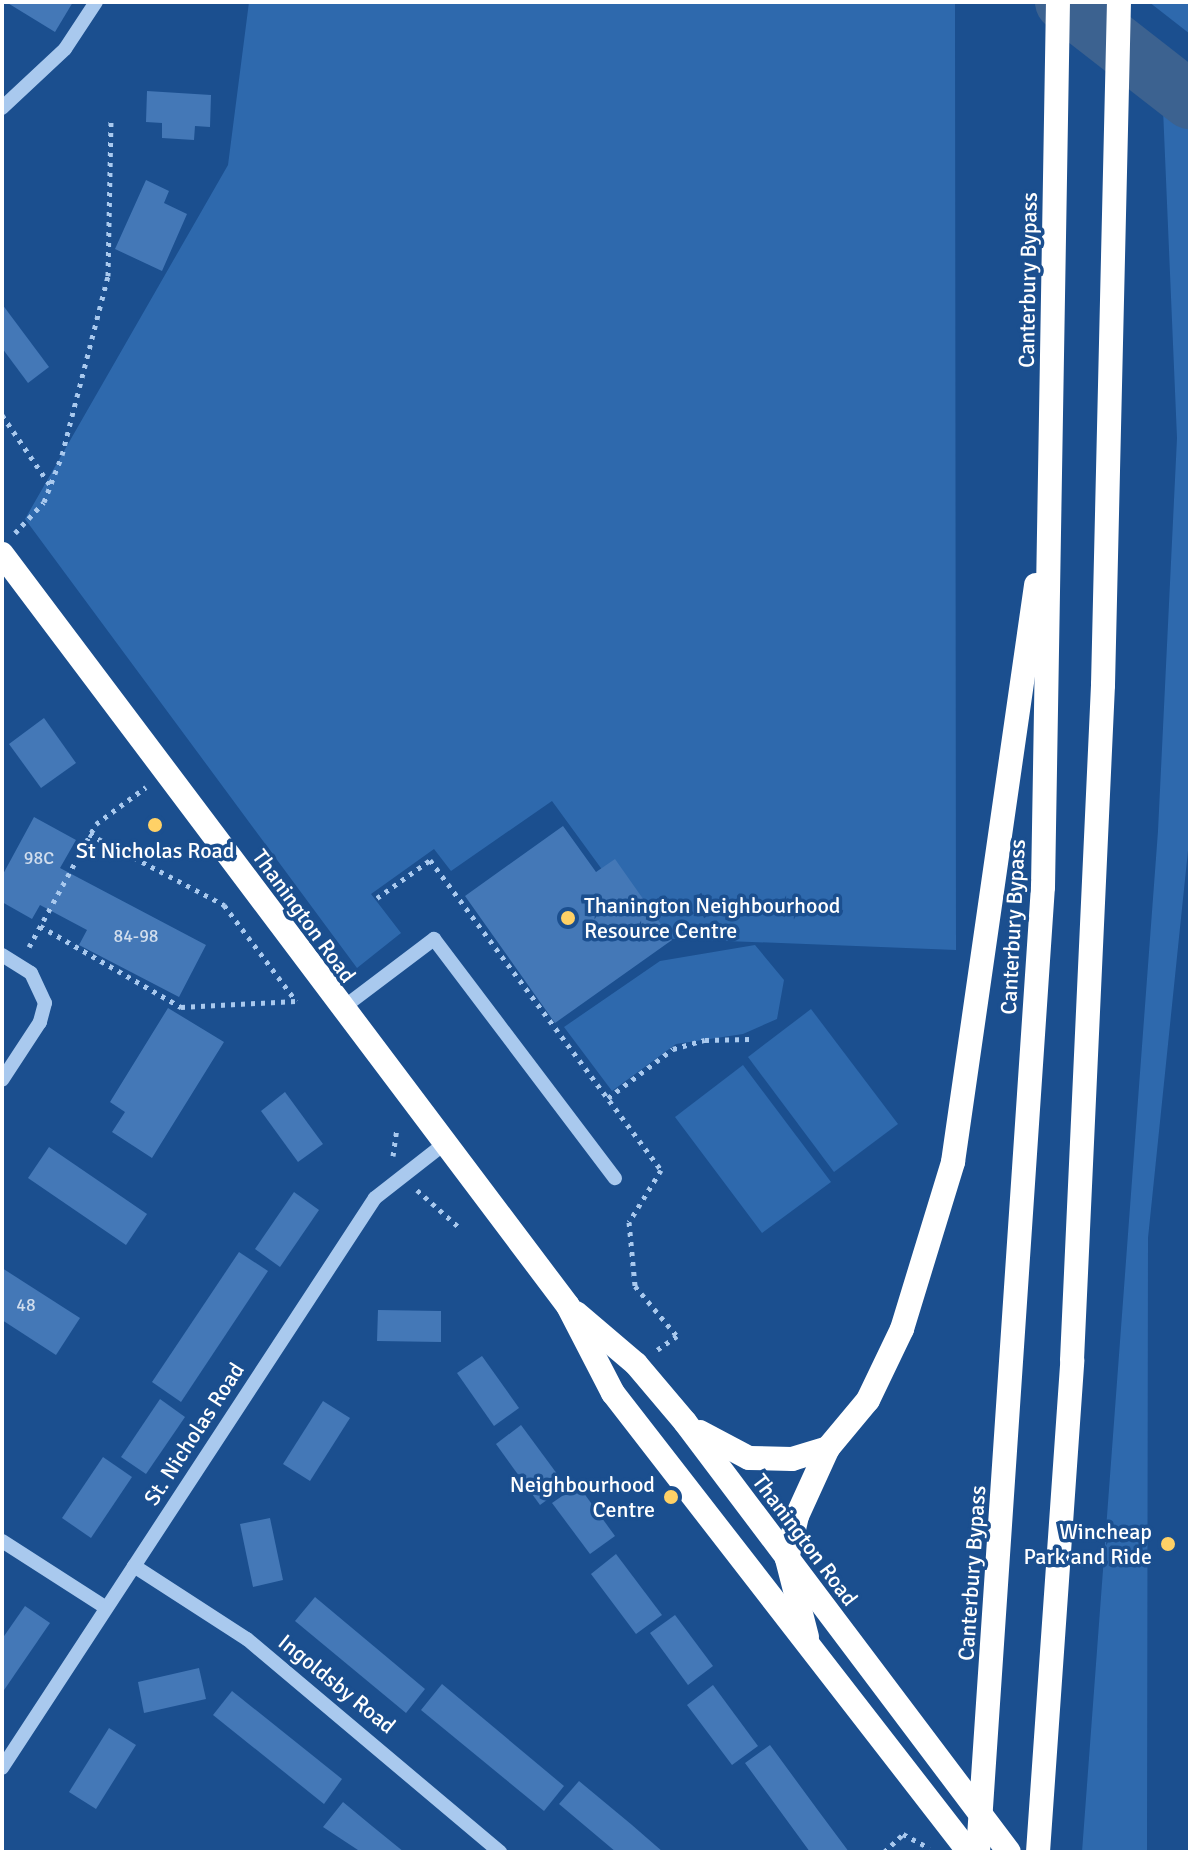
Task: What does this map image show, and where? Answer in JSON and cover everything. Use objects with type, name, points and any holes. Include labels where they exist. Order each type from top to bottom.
[{"type":"highway","name":"Canterbury Bypass","points":[[954,1846],[1043,887],[1058,2]]},
{"type":"highway","points":[[1038,1852],[1072,1360],[1103,685],[1119,2]]},
{"type":"highway","points":[[812,1654],[787,1559],[797,1516],[828,1448],[868,1400],[902,1329],[953,1162],[994,902],[1051,467]]},
{"type":"highway","name":"Thanington Road","points":[[7,545],[165,772],[340,1010],[568,1306],[613,1393],[954,1846]]},
{"type":"highway","name":"Thanington Road","points":[[568,1306],[636,1364],[685,1422],[1009,1852]]},
{"type":"highway","points":[[685,1422],[730,1452],[749,1458],[792,1459],[828,1448]]},
{"type":"highway","points":[[954,1846],[984,1819]]},
{"type":"street","points":[[2,108],[65,49],[96,2]]},
{"type":"street","points":[[340,1010],[434,939],[615,1178]]},
{"type":"street","points":[[2,955],[39,983],[45,1003],[40,1022],[2,1080]]},
{"type":"street","name":"St. Nicholas Road","points":[[2,1768],[375,1198],[444,1144]]},
{"type":"street","points":[[2,1541],[105,1607]]},
{"type":"street","name":"Ingoldsby Road","points":[[134,1566],[247,1639],[500,1852]]},
{"type":"path","points":[[7,545],[33,519],[50,485],[78,402],[108,276],[111,118]]},
{"type":"path","points":[[2,415],[50,485]]},
{"type":"path","points":[[19,965],[89,834],[165,772]]},
{"type":"path","points":[[40,926],[181,1007],[296,1001],[224,905],[89,834]]},
{"type":"path","points":[[377,898],[430,860],[547,1015]]},
{"type":"path","points":[[608,1098],[673,1049],[705,1040],[750,1039]]},
{"type":"path","points":[[884,1852],[903,1834],[954,1846]]},
{"type":"shaded area","points":[[249,2],[955,2],[956,950],[652,938],[552,801],[451,871],[434,849],[371,894],[401,933],[357,968],[25,519],[228,165]]},
{"type":"shaded area","points":[[1149,2],[1190,2],[1190,34]]},
{"type":"shaded area","points":[[1163,109],[1190,129],[1190,831],[1148,1238],[1147,1852],[1082,1852],[1158,831],[1177,438]]},
{"type":"shaded area","points":[[755,945],[784,980],[777,1019],[743,1034],[676,1044],[612,1091],[564,1027],[660,961]]},
{"type":"shaded area","points":[[811,1009],[898,1124],[834,1172],[748,1057]]},
{"type":"shaded area","points":[[743,1065],[831,1182],[762,1233],[675,1117]]},
{"type":"building","points":[[6,2],[73,2],[55,32]]},
{"type":"building","points":[[147,91],[211,95],[210,127],[195,126],[194,140],[162,138],[162,123],[146,122]]},
{"type":"building","points":[[146,180],[169,191],[164,203],[187,214],[162,271],[115,249]]},
{"type":"building","points":[[2,304],[49,367],[28,383],[2,348]]},
{"type":"building","points":[[44,718],[76,763],[41,788],[9,744]]},
{"type":"building","points":[[34,817],[76,840],[60,868],[206,945],[179,997],[79,945],[87,930],[40,905],[32,919],[2,902],[2,876]]},
{"type":"building","name":"Thanington Neighbourhood Resource Centre","points":[[563,826],[596,872],[615,859],[672,940],[555,1023],[465,896]]},
{"type":"building","points":[[168,1008],[224,1042],[152,1158],[112,1132],[125,1112],[110,1102]]},
{"type":"building","points":[[285,1092],[323,1144],[298,1162],[261,1111]]},
{"type":"building","points":[[49,1147],[147,1214],[126,1245],[28,1178]]},
{"type":"building","points":[[294,1192],[319,1210],[280,1267],[255,1249]]},
{"type":"building","points":[[239,1252],[268,1271],[181,1402],[152,1382]]},
{"type":"building","points":[[2,1268],[80,1318],[56,1355],[2,1320]]},
{"type":"building","points":[[378,1310],[441,1311],[441,1342],[377,1341]]},
{"type":"building","points":[[482,1356],[519,1408],[494,1426],[457,1373]]},
{"type":"building","points":[[160,1399],[185,1417],[146,1474],[121,1457]]},
{"type":"building","points":[[323,1401],[350,1418],[310,1481],[283,1464]]},
{"type":"building","points":[[521,1425],[566,1486],[540,1505],[496,1444]]},
{"type":"building","points":[[103,1457],[132,1477],[91,1538],[62,1518]]},
{"type":"building","points":[[578,1485],[615,1536],[590,1554],[552,1503]]},
{"type":"building","points":[[270,1518],[283,1580],[253,1587],[240,1524]]},
{"type":"building","points":[[616,1554],[662,1615],[636,1634],[591,1574]]},
{"type":"building","points":[[315,1597],[425,1689],[406,1713],[295,1621]]},
{"type":"building","points":[[25,1606],[50,1623],[2,1693],[2,1639]]},
{"type":"building","points":[[675,1615],[713,1666],[688,1685],[650,1633]]},
{"type":"building","points":[[199,1668],[206,1699],[144,1713],[138,1682]]},
{"type":"building","points":[[442,1684],[564,1786],[544,1811],[421,1710]]},
{"type":"building","points":[[713,1685],[758,1746],[732,1765],[687,1705]]},
{"type":"building","points":[[232,1691],[342,1779],[324,1804],[213,1715]]},
{"type":"building","points":[[109,1728],[136,1745],[96,1809],[69,1792]]},
{"type":"building","points":[[770,1745],[849,1852],[810,1852],[745,1763]]},
{"type":"building","points":[[579,1781],[663,1852],[616,1852],[559,1804]]},
{"type":"building","points":[[343,1802],[404,1852],[361,1852],[323,1827]]},
{"type":"waterway","points":[[1064,2],[1190,100]]},
{"type":"place","name":"St Nicholas Road","points":[[155,825]]},
{"type":"place","name":"Thanington Neighbourhood Resource Centre","points":[[568,918]]},
{"type":"place","name":"Neighbourhood Centre","points":[[671,1497]]},
{"type":"place","name":"Wincheap Park and Ride","points":[[1168,1544]]}]
